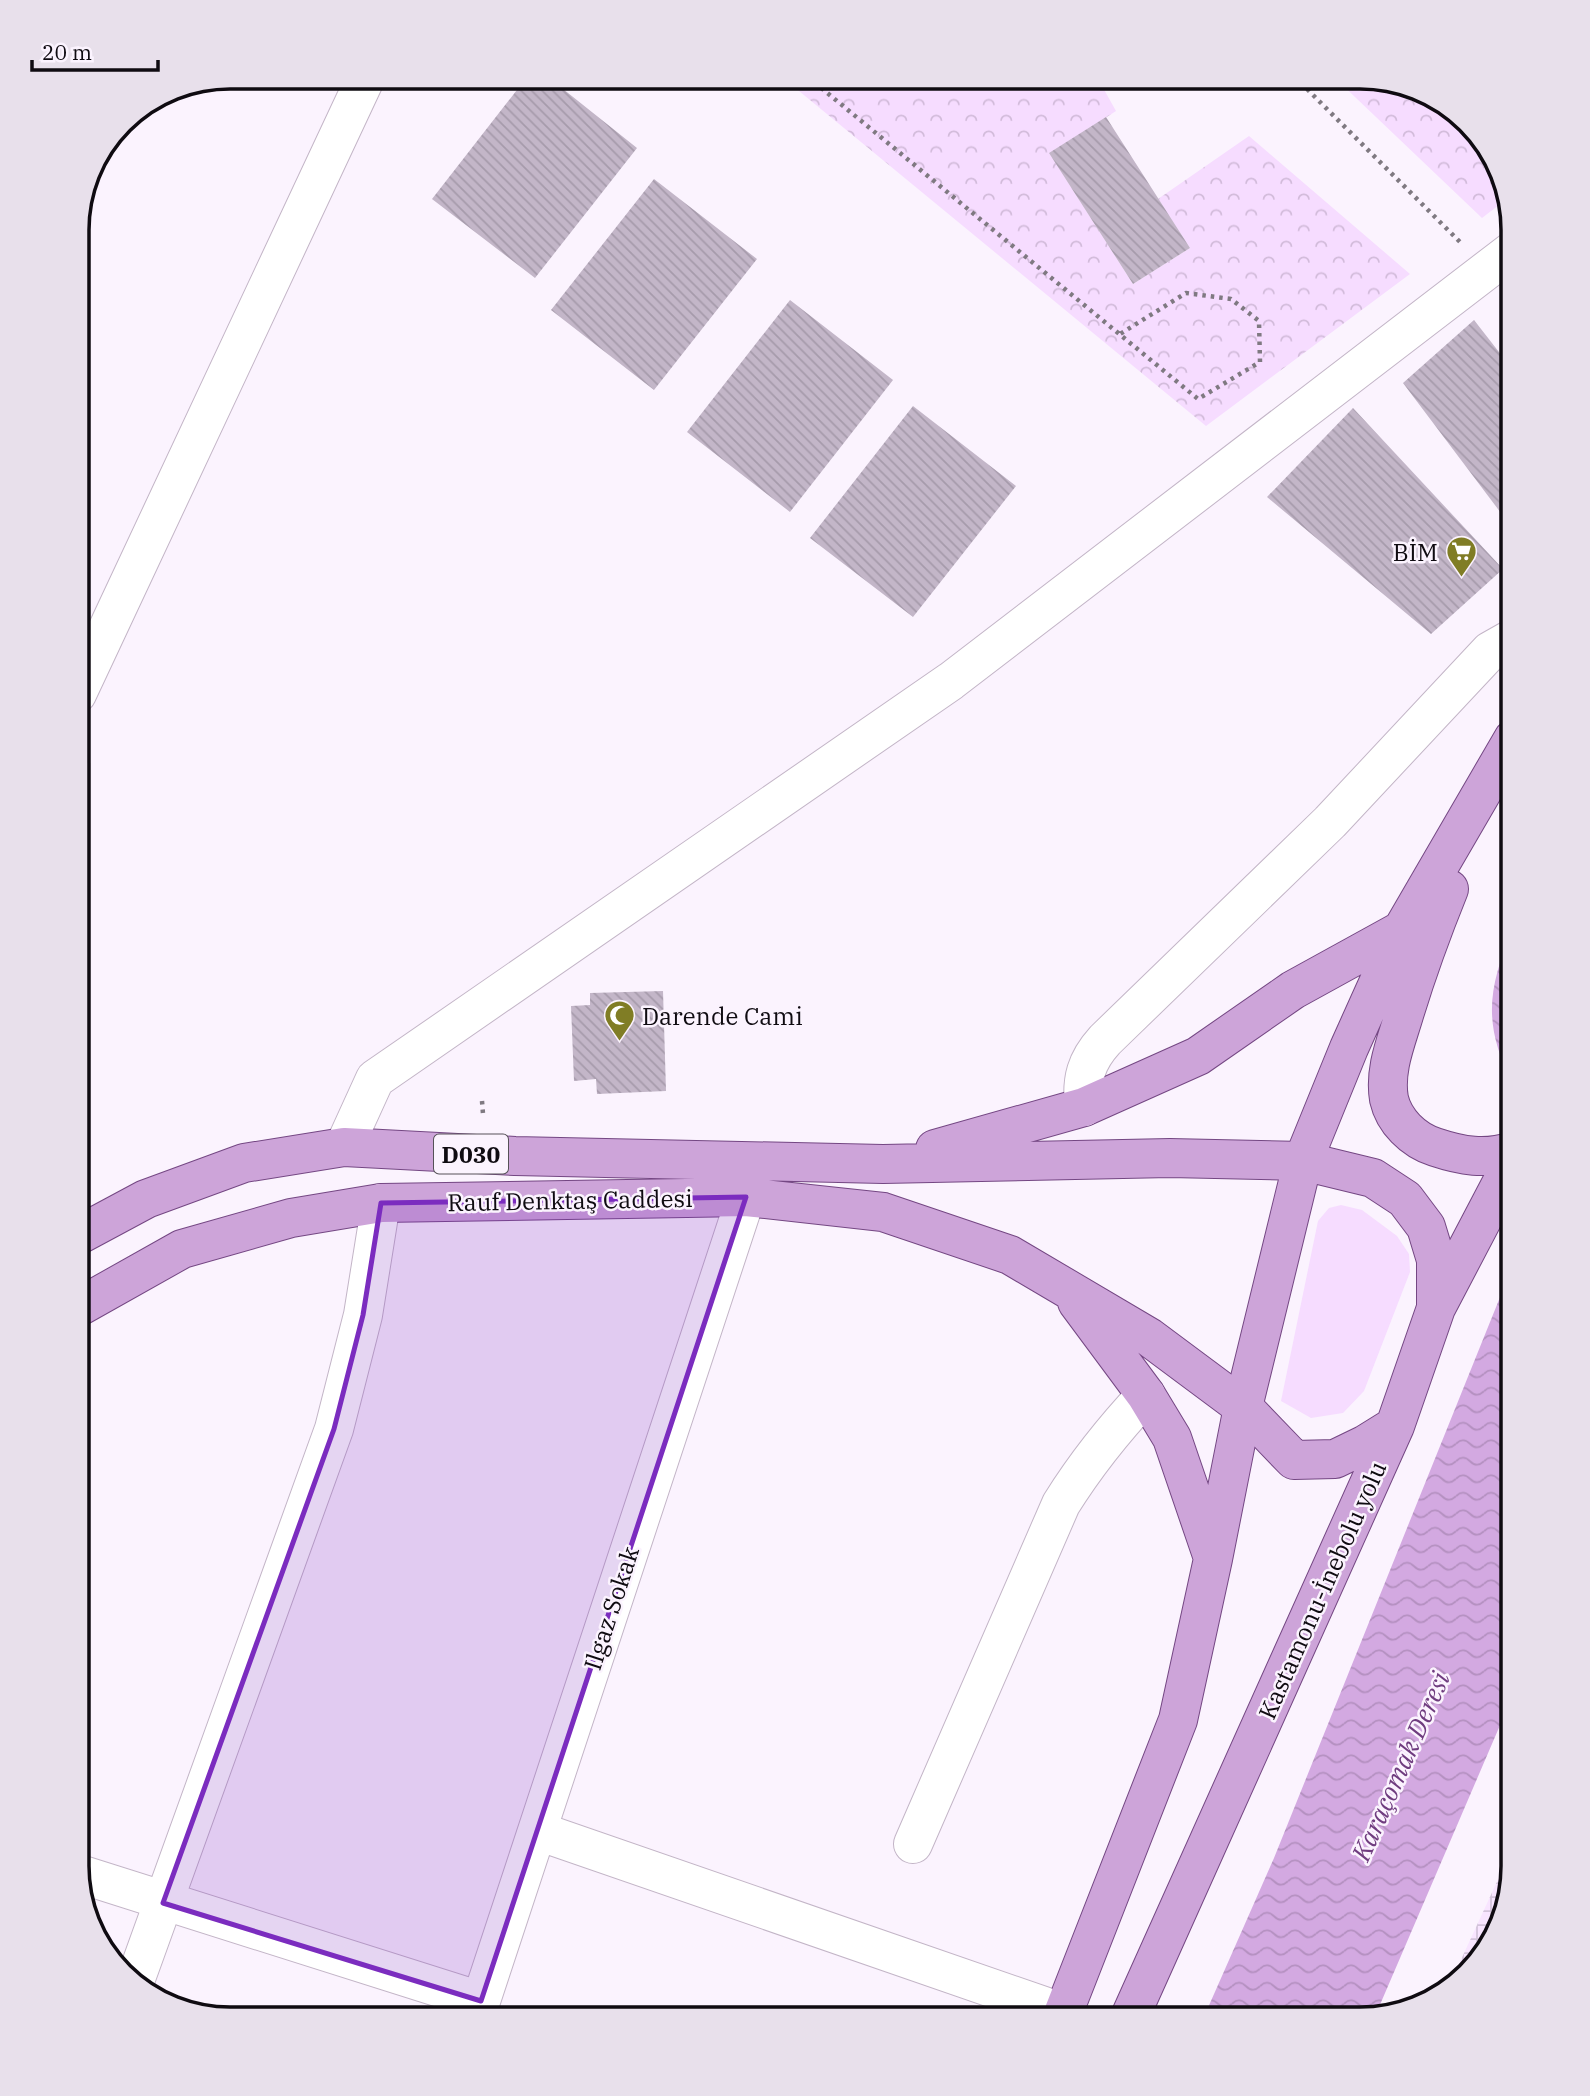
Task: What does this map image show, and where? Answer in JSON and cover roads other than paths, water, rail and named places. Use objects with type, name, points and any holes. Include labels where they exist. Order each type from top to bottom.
[{"type":"main road","points":[[1066,2007],[1178,1720],[1243,1407],[1303,1161],[1349,1048],[1402,930],[1501,760]]},
{"type":"main road","points":[[1501,766],[1425,947],[1388,1066],[1389,1100],[1400,1123],[1411,1134],[1429,1145],[1460,1156],[1501,1154]]},
{"type":"main road","points":[[883,1164],[1084,1107],[1198,1056],[1293,990],[1402,930]]},
{"type":"main road","name":"Rauf Denktaş Caddesi","points":[[89,1229],[146,1199],[244,1163],[344,1147],[515,1156],[883,1164]]},
{"type":"main road","points":[[883,1164],[1170,1158],[1303,1161],[1373,1178],[1405,1199],[1426,1227],[1436,1259],[1436,1308]]},
{"type":"main road","name":"Kastamonu-İnebolu yolu","points":[[1134,2007],[1395,1426],[1436,1308],[1501,1184]]},
{"type":"main road","name":"Rauf Denktaş Caddesi","points":[[89,1301],[182,1249],[291,1218],[381,1203],[746,1197],[883,1212],[1010,1255],[1149,1337],[1243,1407],[1294,1460],[1335,1459],[1395,1426]]},
{"type":"main road","points":[[1068,1289],[1146,1395],[1172,1438],[1213,1559]]},
{"type":"street","points":[[90,667],[360,90]]},
{"type":"street","points":[[344,1147],[375,1079],[951,681],[1501,260]]},
{"type":"street","points":[[1084,1107],[1082,1088],[1085,1070],[1093,1054],[1105,1040],[1330,822],[1490,651],[1501,645]]},
{"type":"street","name":"Ilgaz Sokak","points":[[479,2007],[746,1197]]},
{"type":"street","points":[[138,1973],[334,1429],[363,1315],[381,1203]]},
{"type":"street","points":[[913,1844],[1061,1504],[1111,1432],[1146,1395]]},
{"type":"street","points":[[538,1831],[992,2005]]},
{"type":"street","points":[[90,1878],[469,2007]]},
{"type":"water","points":[[1501,960],[1501,1057],[1496,1043],[1492,1006]]},
{"type":"water","name":"Karaçomak Deresi","points":[[1501,1295],[1501,1723],[1380,2005],[1208,2007],[1274,1858]]},
{"type":"place","name":"BİM","points":[[1461,579]]},
{"type":"place","name":"Darende Cami","points":[[619,1043]]}]
